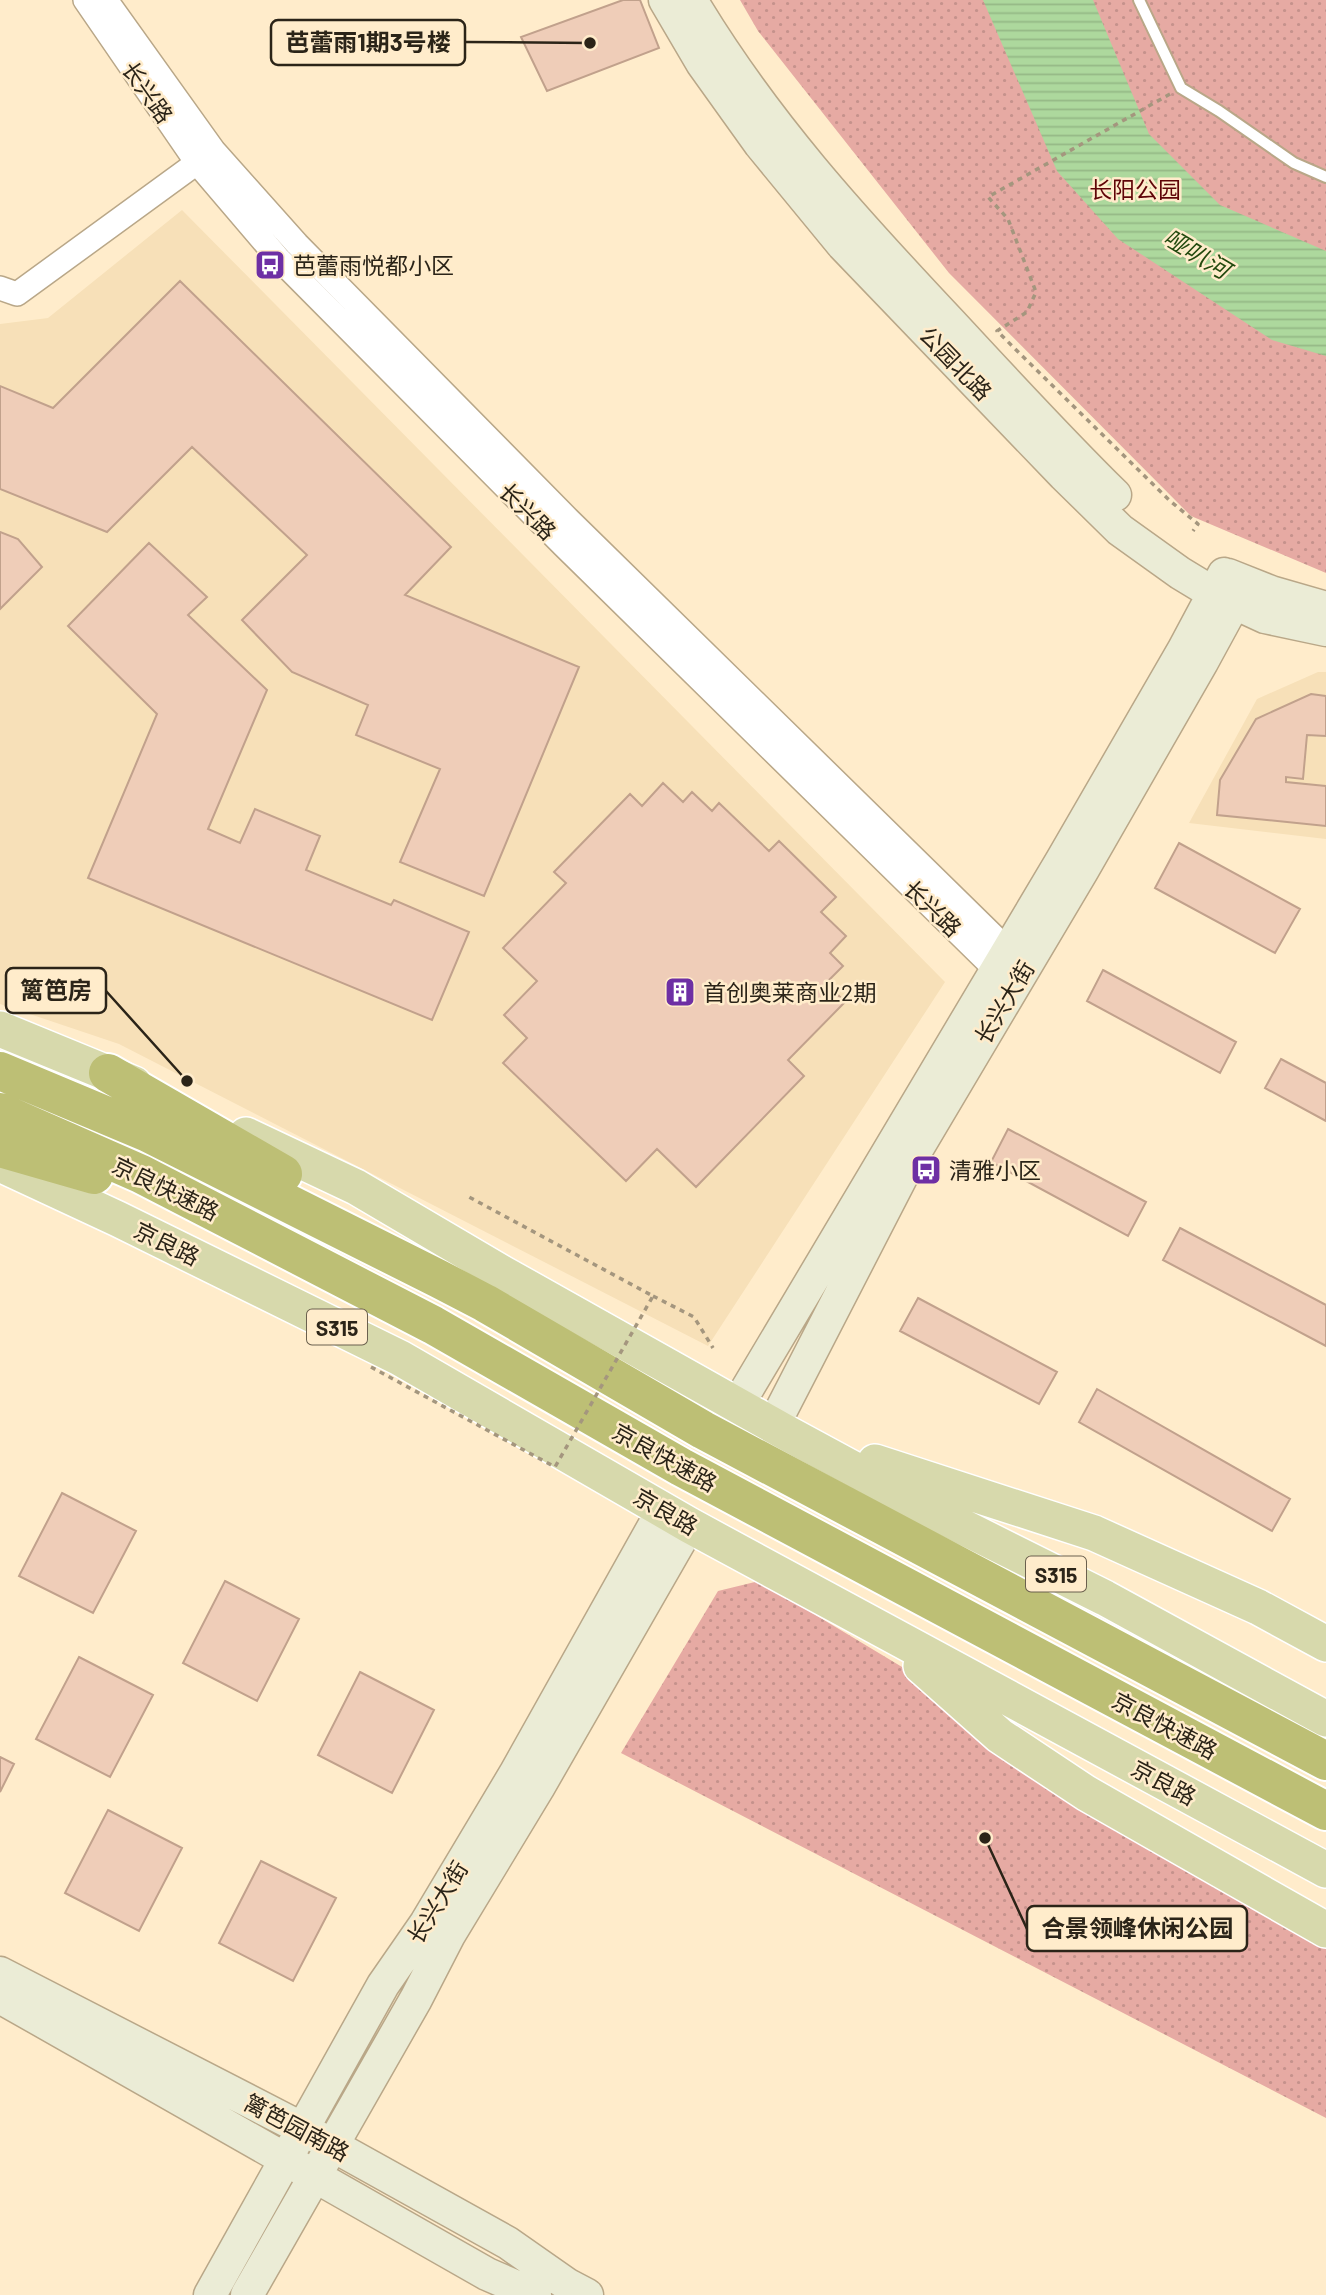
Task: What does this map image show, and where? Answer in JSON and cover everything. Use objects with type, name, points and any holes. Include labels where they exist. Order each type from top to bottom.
[{"type":"highway","name":"京良快速路","points":[[0,1071],[148,1133],[485,1303],[703,1430],[1326,1761]]},
{"type":"highway","points":[[108,1073],[359,1219],[436,1266],[485,1303]]},
{"type":"highway","name":"京良快速路","points":[[0,1112],[141,1174],[433,1325],[681,1467],[1326,1811]]},
{"type":"highway","points":[[0,1148],[197,1203]]},
{"type":"main road","name":"S315","points":[[0,1029],[177,1102],[356,1187],[737,1406],[925,1508],[1105,1598],[1326,1719]]},
{"type":"main road","name":"京良路","points":[[0,1164],[400,1358],[676,1517],[1326,1870]]},
{"type":"main road","points":[[779,1429],[1094,1533],[1258,1607],[1326,1644]]},
{"type":"main road","points":[[855,1615],[922,1667],[1000,1736],[1086,1793],[1326,1930]]},
{"type":"street","name":"长兴路","points":[[85,0],[206,157],[278,257],[564,546],[1012,968]]},
{"type":"street","name":"长兴路","points":[[106,0],[206,157]]},
{"type":"street","name":"公园北路","points":[[665,0],[702,62],[760,144],[843,245],[1063,475],[1120,530],[1180,573],[1229,588],[1326,608]]},
{"type":"street","name":"公园北路","points":[[691,0],[724,54],[780,131],[860,226],[1133,513],[1192,555],[1265,617],[1326,630]]},
{"type":"street","points":[[0,288],[17,294],[206,157]]},
{"type":"street","name":"长兴大街","points":[[779,1429],[879,1216],[1184,649],[1229,588]]},
{"type":"street","name":"长兴大街","points":[[737,1406],[1012,968]]},
{"type":"street","name":"长兴大街","points":[[210,2295],[383,1985],[426,1923],[514,1774],[676,1517]]},
{"type":"street","name":"长兴大街","points":[[247,2295],[416,1999],[449,1935],[538,1788],[676,1517]]},
{"type":"street","name":"篱笆园南路","points":[[0,1973],[303,2129],[508,2243],[587,2295]]},
{"type":"street","name":"篱笆园南路","points":[[0,1997],[314,2178],[487,2274],[535,2295]]},
{"type":"lane","points":[[1139,0],[1181,88],[1294,163],[1326,177]]},
{"type":"path","points":[[1157,101],[988,197],[1008,219],[1036,292],[1027,312],[997,331],[1169,500],[1198,524],[1193,531]]},
{"type":"path","points":[[469,1197],[694,1317],[713,1348]]},
{"type":"path","points":[[371,1367],[555,1467],[653,1296]]},
{"type":"shaded area","points":[[182,210],[945,982],[708,1346],[119,1044],[0,1004],[0,324],[48,318]]},
{"type":"shaded area","points":[[1318,672],[1326,672],[1326,839],[1189,823],[1257,699]]},
{"type":"green space","name":"长阳公园","points":[[740,0],[1326,0],[1326,573],[1191,516],[949,273],[758,31]]},
{"type":"green space","points":[[759,1581],[1326,1922],[1326,2118],[621,1753],[718,1591]]},
{"type":"water","name":"哑叭河","points":[[983,0],[1093,0],[1149,134],[1220,205],[1326,251],[1326,356],[1272,340],[1118,239],[1057,171]]},
{"type":"building","points":[[623,0],[640,0],[659,48],[547,91],[521,37]]},
{"type":"building","points":[[180,281],[451,547],[405,595],[579,667],[484,896],[400,862],[440,769],[356,735],[368,705],[292,672],[242,620],[307,555],[192,447],[107,532],[0,489],[0,386],[53,408]]},
{"type":"building","points":[[0,532],[18,539],[42,567],[0,609]]},
{"type":"building","points":[[149,543],[207,597],[188,615],[267,690],[208,829],[240,843],[255,809],[320,836],[306,870],[391,905],[394,900],[469,932],[432,1020],[88,878],[157,714],[68,626]]},
{"type":"building","points":[[1311,694],[1326,696],[1326,736],[1307,735],[1303,779],[1286,777],[1286,782],[1326,786],[1326,826],[1217,815],[1220,780],[1256,719]]},
{"type":"building","name":"首创奥莱商业2期","points":[[663,783],[683,802],[692,792],[712,811],[719,803],[769,851],[779,841],[836,897],[821,912],[846,936],[830,953],[843,966],[826,983],[845,1002],[788,1060],[804,1076],[696,1187],[657,1149],[626,1181],[503,1063],[527,1038],[504,1015],[537,981],[503,948],[566,883],[554,872],[630,794],[642,806]]},
{"type":"building","points":[[1179,843],[1300,909],[1275,953],[1155,888]]},
{"type":"building","points":[[1103,970],[1236,1042],[1220,1073],[1087,1001]]},
{"type":"building","points":[[1281,1059],[1326,1083],[1326,1121],[1265,1088]]},
{"type":"building","points":[[1008,1129],[1146,1202],[1128,1236],[991,1162]]},
{"type":"building","points":[[1180,1228],[1326,1305],[1326,1346],[1163,1260]]},
{"type":"building","points":[[918,1298],[1057,1372],[1039,1404],[900,1331]]},
{"type":"building","points":[[1097,1389],[1290,1499],[1272,1531],[1079,1422]]},
{"type":"building","points":[[62,1493],[136,1531],[93,1613],[19,1576]]},
{"type":"building","points":[[225,1581],[299,1619],[257,1701],[183,1663]]},
{"type":"building","points":[[79,1657],[153,1695],[110,1777],[36,1739]]},
{"type":"building","points":[[360,1672],[434,1710],[392,1793],[318,1755]]},
{"type":"building","points":[[0,1757],[14,1764],[0,1792]]},
{"type":"building","points":[[108,1810],[182,1848],[139,1931],[65,1893]]},
{"type":"building","points":[[261,1861],[336,1898],[293,1981],[219,1943]]},
{"type":"place","name":"芭蕾雨1期3号楼","points":[[590,43]]},
{"type":"place","name":"芭蕾雨悦都小区","points":[[270,265]]},
{"type":"place","name":"首创奥莱商业2期","points":[[680,992]]},
{"type":"place","name":"篱笆房","points":[[187,1081]]},
{"type":"place","name":"清雅小区","points":[[926,1170]]},
{"type":"place","name":"合景领峰休闲公园","points":[[985,1838]]}]
